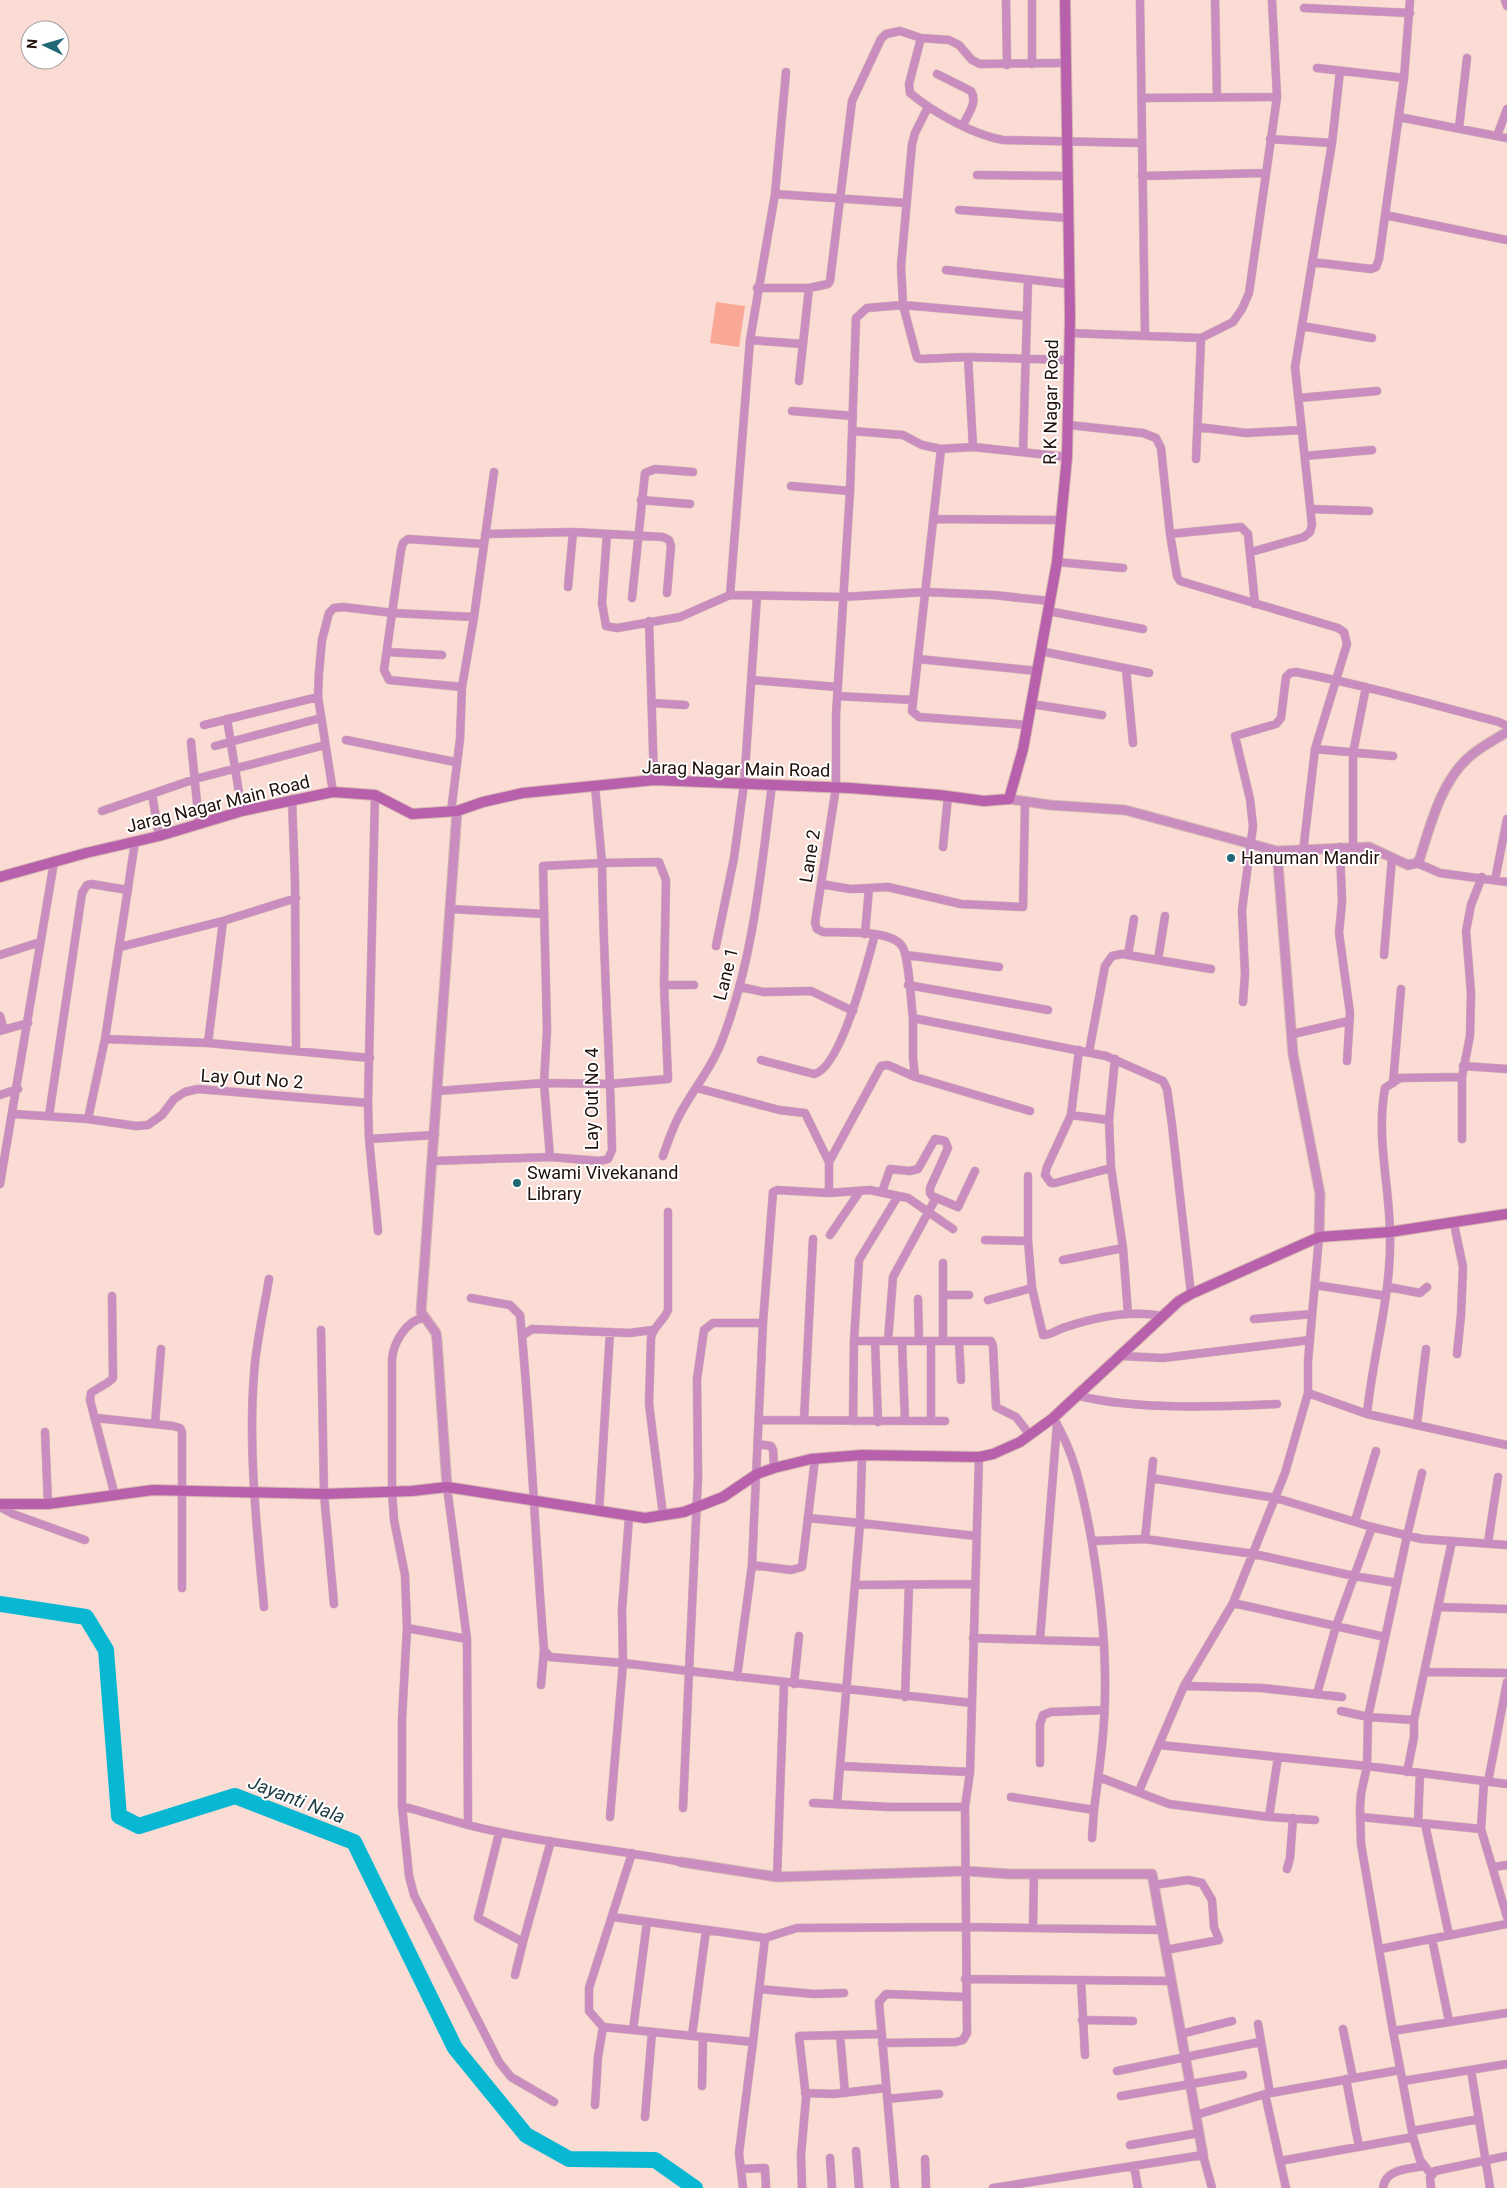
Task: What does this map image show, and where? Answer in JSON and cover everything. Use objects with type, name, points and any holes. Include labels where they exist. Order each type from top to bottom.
[{"type":"main road","name":"R K Nagar Road","points":[[1009,799],[1027,725],[1057,562],[1067,457],[1069,425],[1069,218],[1064,63],[1065,0]]},
{"type":"main road","name":"Jarag Nagar Main Road","points":[[0,878],[54,862],[159,836],[242,811],[292,799],[333,792],[375,795],[412,814],[454,812],[483,802],[523,793],[654,780],[836,788],[948,796],[984,801],[1009,799]]},
{"type":"main road","points":[[0,1506],[48,1504],[153,1490],[181,1489],[255,1494],[324,1494],[392,1492],[446,1487],[534,1499],[599,1512],[645,1518],[684,1512],[723,1497],[757,1474],[815,1458],[862,1455],[979,1456],[993,1454],[1055,1421],[1095,1378],[1179,1301],[1191,1294],[1320,1237],[1390,1232],[1454,1224],[1476,1218],[1507,1214]]},
{"type":"street","points":[[1006,0],[1007,64]]},
{"type":"street","points":[[1032,0],[1032,64]]},
{"type":"street","points":[[1140,0],[1145,335]]},
{"type":"street","points":[[1216,0],[1217,97]]},
{"type":"street","points":[[1069,333],[1201,338],[1233,322],[1242,309],[1249,293],[1264,173],[1277,98],[1272,0]]},
{"type":"street","points":[[1312,262],[1363,269],[1376,267],[1404,78],[1410,0]]},
{"type":"street","points":[[1505,0],[1507,6]]},
{"type":"street","points":[[1304,8],[1410,13]]},
{"type":"street","points":[[757,288],[809,288],[828,284],[830,281],[852,101],[859,83],[886,34],[900,31],[921,38],[949,40],[959,45],[972,60],[980,64],[1064,63]]},
{"type":"street","points":[[921,38],[909,89],[910,93],[928,108],[993,138],[1067,143],[1141,143]]},
{"type":"street","points":[[1459,128],[1467,58]]},
{"type":"street","points":[[1318,68],[1404,78]]},
{"type":"street","points":[[1251,552],[1304,537],[1310,532],[1311,509],[1295,367],[1332,143],[1340,71]]},
{"type":"street","points":[[730,595],[750,340],[757,288],[775,194],[786,72]]},
{"type":"street","points":[[937,74],[971,91],[974,95],[974,101],[963,124]]},
{"type":"street","points":[[1142,98],[1277,98]]},
{"type":"street","points":[[928,108],[915,133],[912,144],[901,266],[903,305],[917,358],[921,360],[968,357],[1068,360]]},
{"type":"street","points":[[1498,136],[1507,109]]},
{"type":"street","points":[[1399,117],[1507,138]]},
{"type":"street","points":[[1270,139],[1332,143]]},
{"type":"street","points":[[1142,176],[1264,173]]},
{"type":"street","points":[[977,175],[1068,176]]},
{"type":"street","points":[[775,194],[906,203]]},
{"type":"street","points":[[959,210],[1069,218]]},
{"type":"street","points":[[1385,215],[1507,240]]},
{"type":"street","points":[[946,270],[1068,284]]},
{"type":"street","points":[[1023,452],[1028,280]]},
{"type":"street","points":[[799,381],[809,288]]},
{"type":"street","name":"Lane 2","points":[[865,934],[823,932],[817,929],[815,923],[836,788],[837,687],[850,491],[856,318],[867,308],[903,305],[1026,316]]},
{"type":"street","points":[[1302,326],[1372,338]]},
{"type":"street","points":[[1196,459],[1201,338]]},
{"type":"street","points":[[750,340],[803,344]]},
{"type":"street","points":[[968,357],[973,447]]},
{"type":"street","points":[[1299,398],[1377,391]]},
{"type":"street","points":[[792,411],[852,416]]},
{"type":"street","points":[[1069,425],[1143,433],[1156,438],[1161,448],[1170,534],[1180,581],[1338,628],[1344,632],[1347,644],[1334,680],[1315,749],[1303,852]]},
{"type":"street","points":[[1198,427],[1246,433],[1302,430]]},
{"type":"street","points":[[852,431],[902,434],[922,444],[941,449],[973,447],[1067,457]]},
{"type":"street","points":[[941,449],[935,520],[912,711],[919,717],[1027,725]]},
{"type":"street","points":[[1305,456],[1372,450]]},
{"type":"street","points":[[632,598],[645,473],[649,469],[693,472]]},
{"type":"street","points":[[468,1825],[466,1639],[446,1487],[437,1340],[433,1329],[422,1315],[422,1284],[433,1162],[450,909],[455,762],[460,739],[462,687],[474,617],[494,472]]},
{"type":"street","points":[[791,486],[850,491]]},
{"type":"street","points":[[641,500],[690,504]]},
{"type":"street","points":[[1311,509],[1368,511]]},
{"type":"street","points":[[935,520],[1061,520]]},
{"type":"street","points":[[1170,534],[1241,527],[1248,534],[1256,604]]},
{"type":"street","points":[[485,534],[573,532],[663,537],[669,540],[671,546],[667,592]]},
{"type":"street","points":[[568,587],[573,532]]},
{"type":"street","points":[[607,534],[602,603],[604,621],[606,626],[611,628],[680,617],[730,595],[842,597],[926,592],[993,595],[1049,606],[1143,629]]},
{"type":"street","points":[[462,687],[389,680],[384,670],[394,613],[401,550],[405,541],[418,539],[484,544]]},
{"type":"street","points":[[1057,562],[1124,568]]},
{"type":"street","points":[[716,946],[734,858],[744,784],[757,596]]},
{"type":"street","points":[[333,792],[318,697],[322,640],[329,613],[334,608],[342,607],[394,613],[474,617]]},
{"type":"street","points":[[649,622],[654,780]]},
{"type":"street","points":[[1040,651],[1149,673]]},
{"type":"street","points":[[387,652],[442,655]]},
{"type":"street","points":[[918,659],[1037,671]]},
{"type":"street","points":[[1126,669],[1133,743]]},
{"type":"street","points":[[1243,1002],[1242,910],[1253,826],[1250,799],[1235,736],[1276,724],[1281,718],[1286,677],[1290,673],[1366,687],[1499,722],[1507,726]]},
{"type":"street","points":[[752,680],[837,687]]},
{"type":"street","points":[[1353,846],[1353,753],[1366,687]]},
{"type":"street","points":[[837,696],[913,700]]},
{"type":"street","points":[[204,725],[318,697]]},
{"type":"street","points":[[652,703],[685,705]]},
{"type":"street","points":[[1031,704],[1102,715]]},
{"type":"street","points":[[215,746],[321,718]]},
{"type":"street","points":[[227,719],[242,811]]},
{"type":"street","points":[[1417,863],[1433,817],[1459,768],[1473,754],[1507,732]]},
{"type":"street","points":[[346,740],[455,762]]},
{"type":"street","points":[[191,742],[200,823]]},
{"type":"street","points":[[102,811],[194,779],[325,746]]},
{"type":"street","points":[[1315,749],[1392,756]]},
{"type":"street","name":"Lane 1","points":[[663,1156],[681,1112],[723,1040],[741,987],[756,912],[772,785]]},
{"type":"street","name":"Lay Out No 4","points":[[433,1162],[550,1157],[600,1161],[608,1159],[612,1150],[602,933],[602,863],[595,786]]},
{"type":"street","points":[[152,794],[159,836]]},
{"type":"street","points":[[375,795],[368,1103],[369,1139],[378,1231]]},
{"type":"street","points":[[943,847],[948,796]]},
{"type":"street","points":[[292,799],[296,898],[296,1049]]},
{"type":"street","points":[[1009,799],[1025,803],[1124,810],[1276,851],[1303,852],[1353,846],[1375,849],[1408,865],[1417,863],[1440,872],[1507,882]]},
{"type":"street","points":[[821,884],[850,889],[888,888],[961,904],[1023,907],[1025,803]]},
{"type":"street","points":[[1495,880],[1507,818]]},
{"type":"street","points":[[14,1114],[88,1119],[105,1039],[135,842]]},
{"type":"street","points":[[1340,847],[1342,902],[1339,933],[1350,1013],[1347,1061]]},
{"type":"street","points":[[1139,1792],[1184,1686],[1233,1603],[1254,1554],[1276,1498],[1308,1393],[1312,1314],[1320,1237],[1320,1194],[1293,1054],[1293,1034],[1276,851]]},
{"type":"street","points":[[1384,955],[1392,858]]},
{"type":"street","points":[[0,1184],[2,1158],[14,1114],[54,862]]},
{"type":"street","points":[[438,1091],[544,1083],[610,1084],[668,1079],[664,985],[666,880],[659,862],[543,866],[547,1030],[544,1083],[550,1157]]},
{"type":"street","points":[[1462,1139],[1462,1077],[1470,1036],[1470,993],[1466,932],[1471,906],[1482,877]]},
{"type":"street","points":[[49,1116],[82,893],[87,885],[91,884],[128,890]]},
{"type":"street","points":[[869,888],[865,934],[875,934],[897,941],[906,955],[913,1018],[912,1058],[915,1077]]},
{"type":"street","points":[[120,947],[223,921],[296,898]]},
{"type":"street","points":[[450,909],[544,914]]},
{"type":"street","points":[[1158,960],[1165,916]]},
{"type":"street","points":[[1128,955],[1134,919]]},
{"type":"street","points":[[208,1043],[223,921]]},
{"type":"street","points":[[761,1060],[814,1074],[827,1066],[853,1011],[875,934]]},
{"type":"street","points":[[0,955],[40,942]]},
{"type":"street","points":[[906,955],[999,968]]},
{"type":"street","points":[[1090,1052],[1105,966],[1115,955],[1128,955],[1211,969]]},
{"type":"street","points":[[664,985],[694,985]]},
{"type":"street","points":[[908,985],[1048,1010]]},
{"type":"street","points":[[741,987],[764,992],[811,991],[853,1011]]},
{"type":"street","points":[[1393,1083],[1400,988]]},
{"type":"street","points":[[0,1016],[2,1030],[28,1023]]},
{"type":"street","points":[[913,1018],[1090,1052],[1115,1059],[1163,1082],[1167,1089],[1191,1294]]},
{"type":"street","points":[[1293,1034],[1349,1021]]},
{"type":"street","points":[[105,1039],[296,1049],[370,1058]]},
{"type":"street","points":[[1079,1050],[1070,1115],[1047,1167],[1046,1175],[1048,1180],[1055,1183],[1111,1168]]},
{"type":"street","points":[[1115,1059],[1109,1120],[1111,1168],[1122,1248],[1128,1314]]},
{"type":"street","points":[[829,1162],[881,1066],[888,1065],[915,1077],[1030,1111]]},
{"type":"street","points":[[1463,1066],[1507,1069]]},
{"type":"street","points":[[1367,1414],[1375,1350],[1388,1287],[1390,1232],[1380,1134],[1385,1088],[1400,1078],[1462,1077]]},
{"type":"street","points":[[696,1088],[779,1110],[805,1113],[829,1162],[828,1190]]},
{"type":"street","points":[[0,1095],[18,1089]]},
{"type":"street","name":"Lay Out No 2","points":[[88,1119],[136,1126],[148,1125],[162,1115],[174,1099],[184,1092],[198,1089],[368,1103]]},
{"type":"street","points":[[1070,1115],[1109,1120]]},
{"type":"street","points":[[369,1139],[435,1135]]},
{"type":"street","points":[[883,1189],[890,1169],[910,1171],[918,1169],[932,1140],[945,1141],[948,1148],[930,1188],[930,1193],[933,1205],[953,1228]]},
{"type":"street","points":[[737,1677],[752,1565],[763,1323],[773,1192],[777,1190],[860,1191],[883,1189],[898,1196],[933,1205],[958,1207],[975,1171]]},
{"type":"street","points":[[1028,1176],[1028,1241],[1032,1288],[1044,1335],[1084,1322],[1140,1312],[1162,1316]]},
{"type":"street","points":[[830,1235],[860,1191]]},
{"type":"street","points":[[853,1422],[854,1341],[859,1260],[898,1196]]},
{"type":"street","points":[[888,1341],[893,1277],[933,1205]]},
{"type":"street","points":[[522,1336],[532,1329],[630,1333],[652,1330],[666,1317],[668,1310],[668,1212]]},
{"type":"street","points":[[1454,1224],[1463,1267],[1462,1315],[1457,1354]]},
{"type":"street","points":[[804,1420],[813,1238]]},
{"type":"street","points":[[985,1240],[1028,1241]]},
{"type":"street","points":[[1063,1260],[1122,1248]]},
{"type":"street","points":[[943,1263],[943,1341]]},
{"type":"street","points":[[264,1607],[255,1494],[252,1406],[254,1371],[269,1279]]},
{"type":"street","points":[[1316,1285],[1386,1296]]},
{"type":"street","points":[[1388,1287],[1420,1293],[1427,1287]]},
{"type":"street","points":[[988,1300],[1032,1288]]},
{"type":"street","points":[[943,1295],[969,1295]]},
{"type":"street","points":[[112,1296],[112,1378],[108,1383],[96,1388],[91,1393],[90,1400],[114,1496]]},
{"type":"street","points":[[471,1298],[510,1305],[520,1314],[544,1650],[541,1685]]},
{"type":"street","points":[[918,1299],[919,1341]]},
{"type":"street","points":[[1254,1319],[1312,1314]]},
{"type":"street","points":[[422,1315],[406,1329],[392,1352],[392,1492],[394,1520],[405,1575],[407,1628],[402,1719],[402,1806],[409,1876],[414,1895],[499,2062],[511,2077],[554,2102]]},
{"type":"street","points":[[683,1808],[696,1506],[697,1379],[704,1330],[713,1323],[763,1323]]},
{"type":"street","points":[[321,1330],[324,1494],[334,1604]]},
{"type":"street","points":[[652,1330],[649,1404],[664,1515]]},
{"type":"street","points":[[599,1512],[610,1332]]},
{"type":"street","points":[[1121,1356],[1163,1358],[1310,1340]]},
{"type":"street","points":[[854,1341],[991,1341],[993,1346],[996,1407],[1020,1420],[1030,1436]]},
{"type":"street","points":[[875,1341],[878,1422]]},
{"type":"street","points":[[902,1341],[905,1421]]},
{"type":"street","points":[[931,1341],[931,1421]]},
{"type":"street","points":[[959,1341],[961,1380]]},
{"type":"street","points":[[155,1424],[161,1349]]},
{"type":"street","points":[[1417,1424],[1426,1349]]},
{"type":"street","points":[[1308,1393],[1367,1414],[1507,1445]]},
{"type":"street","points":[[1079,1396],[1106,1401],[1147,1404],[1226,1407],[1277,1404]]},
{"type":"street","points":[[96,1418],[180,1428],[182,1432],[182,1588]]},
{"type":"street","points":[[760,1420],[945,1421]]},
{"type":"street","points":[[1055,1421],[1067,1441],[1077,1471],[1092,1541],[1100,1592],[1104,1642],[1104,1710],[1092,1838]]},
{"type":"street","points":[[1040,1639],[1055,1421]]},
{"type":"street","points":[[44,1432],[48,1504]]},
{"type":"street","points":[[758,1444],[771,1446],[774,1468]]},
{"type":"street","points":[[1355,1521],[1376,1451]]},
{"type":"street","points":[[837,1804],[857,1585],[862,1455]]},
{"type":"street","points":[[882,2043],[956,2042],[964,2040],[967,2033],[965,1997],[965,1807],[970,1772],[979,1456]]},
{"type":"street","points":[[752,1565],[791,1570],[802,1567],[815,1458]]},
{"type":"street","points":[[1145,1539],[1153,1461]]},
{"type":"street","points":[[1422,1473],[1368,1717],[1367,1766],[1361,1794],[1361,1844],[1380,1949],[1392,2031],[1413,2134],[1424,2166],[1431,2174],[1431,2188]]},
{"type":"street","points":[[1488,1543],[1498,1477]]},
{"type":"street","points":[[1151,1478],[1276,1498],[1407,1536],[1507,1545]]},
{"type":"street","points":[[0,1506],[13,1514],[85,1540]]},
{"type":"street","points":[[610,1817],[623,1663],[622,1610],[629,1517]]},
{"type":"street","points":[[808,1518],[976,1536]]},
{"type":"street","points":[[1317,1694],[1336,1626],[1372,1527]]},
{"type":"street","points":[[1092,1541],[1145,1539],[1254,1554],[1354,1576],[1397,1583]]},
{"type":"street","points":[[1407,1772],[1414,1737],[1414,1720],[1426,1672],[1452,1541]]},
{"type":"street","points":[[857,1585],[974,1584]]},
{"type":"street","points":[[905,1697],[909,1585]]},
{"type":"street","points":[[1233,1603],[1385,1637]]},
{"type":"street","points":[[1439,1607],[1507,1609]]},
{"type":"street","points":[[407,1628],[466,1639]]},
{"type":"street","points":[[794,1684],[799,1636]]},
{"type":"street","points":[[973,1638],[1104,1642]]},
{"type":"street","points":[[544,1650],[550,1657],[623,1663],[905,1697],[972,1703]]},
{"type":"street","points":[[1426,1672],[1507,1673]]},
{"type":"street","points":[[1507,1682],[1486,1781],[1481,1829],[1494,1867],[1507,1917]]},
{"type":"street","points":[[777,1877],[784,1683]]},
{"type":"street","points":[[1184,1686],[1262,1688],[1342,1697]]},
{"type":"street","points":[[1040,1763],[1040,1724],[1042,1715],[1050,1712],[1104,1710]]},
{"type":"street","points":[[1341,1712],[1368,1717],[1414,1720]]},
{"type":"street","points":[[1160,1745],[1367,1766],[1507,1784]]},
{"type":"street","points":[[1269,1817],[1278,1757]]},
{"type":"street","points":[[840,1766],[970,1772]]},
{"type":"street","points":[[1420,1773],[1421,1824],[1449,1935]]},
{"type":"street","points":[[1099,1777],[1169,1804],[1269,1817],[1315,1820]]},
{"type":"street","points":[[1011,1797],[1094,1810]]},
{"type":"street","points":[[813,1803],[965,1807]]},
{"type":"street","points":[[402,1806],[499,1833],[777,1877],[966,1871],[1034,1874],[1152,1874],[1203,2155],[1212,2188]]},
{"type":"street","points":[[1361,1816],[1481,1829]]},
{"type":"street","points":[[1288,1869],[1293,1818]]},
{"type":"street","points":[[499,1833],[478,1918],[523,1942]]},
{"type":"street","points":[[515,1975],[551,1841]]},
{"type":"street","points":[[632,1853],[613,1917],[588,1988],[589,2011],[604,2027],[753,2042]]},
{"type":"street","points":[[1494,1867],[1507,1865]]},
{"type":"street","points":[[1033,1928],[1034,1874]]},
{"type":"street","points":[[1154,1885],[1188,1880],[1202,1883],[1212,1900],[1214,1927],[1219,1940],[1166,1950]]},
{"type":"street","points":[[613,1917],[765,1938],[798,1928],[966,1927],[1162,1930]]},
{"type":"street","points":[[633,2030],[647,1922]]},
{"type":"street","points":[[1380,1949],[1507,1924]]},
{"type":"street","points":[[692,2036],[706,1930]]},
{"type":"street","points":[[744,2188],[739,2153],[765,1938]]},
{"type":"street","points":[[1432,1939],[1449,2021]]},
{"type":"street","points":[[965,1979],[1171,1981]]},
{"type":"street","points":[[1081,1980],[1085,2054]]},
{"type":"street","points":[[759,1989],[814,1994],[844,1993]]},
{"type":"street","points":[[895,2188],[879,2002],[886,1994],[965,1997]]},
{"type":"street","points":[[1392,2031],[1507,2013]]},
{"type":"street","points":[[1082,2020],[1134,2021]]},
{"type":"street","points":[[1181,2034],[1232,2022]]},
{"type":"street","points":[[1258,2024],[1267,2094],[1286,2188]]},
{"type":"street","points":[[595,2105],[598,2058],[604,2027]]},
{"type":"street","points":[[1344,2028],[1349,2079],[1360,2147]]},
{"type":"street","points":[[645,2117],[652,2032]]},
{"type":"street","points":[[802,2188],[801,2155],[805,2131],[805,2093],[800,2036],[882,2034]]},
{"type":"street","points":[[840,2035],[845,2093]]},
{"type":"street","points":[[702,2086],[703,2037]]},
{"type":"street","points":[[1117,2071],[1260,2042]]},
{"type":"street","points":[[1403,2081],[1507,2064]]},
{"type":"street","points":[[1196,2115],[1267,2094],[1400,2070]]},
{"type":"street","points":[[1471,2070],[1490,2188]]},
{"type":"street","points":[[1121,2096],[1243,2076]]},
{"type":"street","points":[[805,2093],[845,2093],[886,2088]]},
{"type":"street","points":[[887,2099],[939,2094]]},
{"type":"street","points":[[1280,2161],[1360,2147],[1479,2119]]},
{"type":"street","points":[[1130,2145],[1199,2133]]},
{"type":"street","points":[[856,2151],[860,2188]]},
{"type":"street","points":[[993,2188],[1203,2155]]},
{"type":"street","points":[[1431,2174],[1435,2170],[1507,2156]]},
{"type":"street","points":[[830,2158],[832,2188]]},
{"type":"street","points":[[925,2159],[926,2188]]},
{"type":"street","points":[[1134,2166],[1138,2188]]},
{"type":"street","points":[[1383,2188],[1384,2180],[1389,2175],[1424,2166]]},
{"type":"street","points":[[742,2169],[765,2168],[766,2188]]},
{"type":"street","points":[[1051,2179],[1052,2188]]},
{"type":"shaded area","points":[[716,302],[745,306],[739,347],[710,343]]},
{"type":"waterway","name":"Jayanti Nala","points":[[0,1604],[86,1617],[106,1650],[119,1816],[139,1826],[235,1796],[354,1842],[455,2048],[526,2135],[569,2159],[655,2160],[695,2188]]},
{"type":"place","name":"Hanuman Mandir","points":[[1231,858]]},
{"type":"place","name":"Swami Vivekanand Library","points":[[517,1183]]}]
